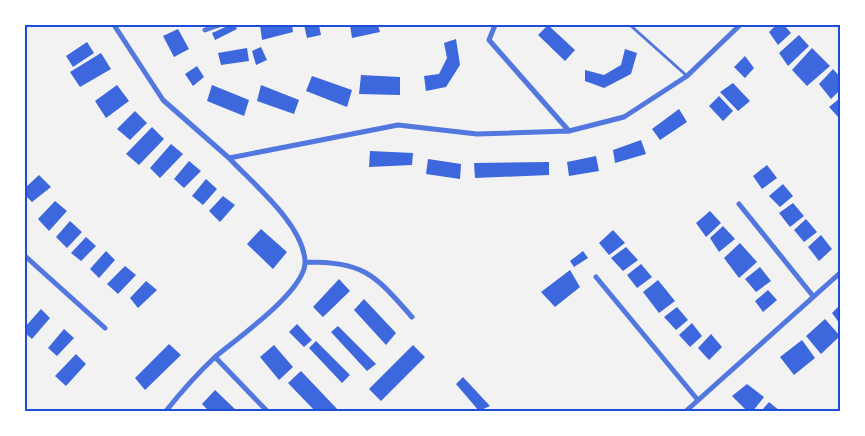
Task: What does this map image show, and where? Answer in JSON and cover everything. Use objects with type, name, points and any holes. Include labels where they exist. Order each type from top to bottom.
[{"type":"street","points":[[114,25],[163,100],[229,158],[288,221],[298,238],[305,262],[298,282],[282,301],[188,383],[166,411]]},
{"type":"street","points":[[205,30],[219,25]]},
{"type":"street","points":[[495,25],[490,40],[569,131]]},
{"type":"street","points":[[229,158],[398,125],[477,134],[569,131],[624,117],[687,76],[740,25]]},
{"type":"street","points":[[739,204],[813,296]]},
{"type":"street","points":[[25,256],[105,328]]},
{"type":"street","points":[[305,262],[348,264],[362,270],[383,284],[412,316]]},
{"type":"street","points":[[688,410],[840,273]]},
{"type":"street","points":[[596,277],[697,400]]},
{"type":"street","points":[[215,358],[267,411]]},
{"type":"lane","points":[[630,25],[687,76]]},
{"type":"building","points":[[230,25],[235,25],[237,29],[215,40],[212,33]]},
{"type":"building","points":[[260,25],[292,25],[293,32],[262,40]]},
{"type":"building","points":[[304,25],[319,25],[321,35],[307,38]]},
{"type":"building","points":[[350,25],[378,25],[380,32],[352,38]]},
{"type":"building","points":[[548,25],[575,50],[565,61],[538,35]]},
{"type":"building","points":[[776,25],[784,25],[791,33],[778,45],[769,32]]},
{"type":"building","points":[[178,29],[189,49],[174,57],[163,36]]},
{"type":"building","points":[[799,35],[809,46],[788,66],[779,53]]},
{"type":"building","points":[[456,39],[460,65],[446,87],[426,91],[424,76],[439,74],[447,58],[444,43]]},
{"type":"building","points":[[87,42],[94,53],[73,67],[66,56]]},
{"type":"building","points":[[261,47],[267,60],[256,65],[252,51]]},
{"type":"building","points":[[247,48],[249,61],[221,65],[218,53]]},
{"type":"building","points":[[812,48],[830,66],[807,86],[792,70]]},
{"type":"building","points":[[625,49],[637,53],[631,74],[604,88],[585,81],[585,70],[604,75],[621,65]]},
{"type":"building","points":[[101,53],[111,69],[80,87],[70,72]]},
{"type":"building","points":[[745,56],[754,68],[745,78],[734,67]]},
{"type":"building","points":[[197,66],[204,77],[193,86],[185,74]]},
{"type":"building","points":[[833,69],[840,77],[840,90],[831,99],[819,84]]},
{"type":"building","points":[[361,75],[400,77],[400,95],[359,94]]},
{"type":"building","points":[[312,76],[352,90],[347,107],[306,91]]},
{"type":"building","points":[[733,83],[750,101],[738,111],[720,92]]},
{"type":"building","points":[[117,85],[129,101],[106,118],[95,101]]},
{"type":"building","points":[[212,85],[249,100],[244,116],[207,101]]},
{"type":"building","points":[[261,85],[299,100],[294,114],[257,101]]},
{"type":"building","points":[[719,96],[733,111],[723,121],[709,106]]},
{"type":"building","points":[[840,98],[840,119],[829,107]]},
{"type":"building","points":[[679,109],[687,122],[660,140],[652,129]]},
{"type":"building","points":[[135,111],[147,123],[130,140],[117,129]]},
{"type":"building","points":[[152,127],[164,139],[139,165],[126,154]]},
{"type":"building","points":[[641,140],[646,154],[615,163],[613,150]]},
{"type":"building","points":[[171,144],[183,154],[160,178],[150,168]]},
{"type":"building","points":[[370,151],[413,153],[412,165],[369,167]]},
{"type":"building","points":[[596,156],[599,171],[569,176],[567,162]]},
{"type":"building","points":[[428,159],[461,164],[460,179],[426,174]]},
{"type":"building","points":[[189,161],[201,171],[184,188],[174,179]]},
{"type":"building","points":[[549,162],[549,175],[475,178],[474,163]]},
{"type":"building","points":[[767,165],[777,178],[762,189],[753,176]]},
{"type":"building","points":[[39,175],[51,187],[32,202],[25,195],[25,188]]},
{"type":"building","points":[[206,179],[217,189],[203,205],[192,196]]},
{"type":"building","points":[[783,184],[793,196],[780,207],[769,196]]},
{"type":"building","points":[[223,196],[235,205],[220,222],[209,211]]},
{"type":"building","points":[[55,201],[67,211],[49,231],[38,219]]},
{"type":"building","points":[[793,203],[804,216],[790,227],[779,213]]},
{"type":"building","points":[[710,211],[721,223],[706,237],[696,223]]},
{"type":"building","points":[[806,219],[817,232],[804,242],[794,230]]},
{"type":"building","points":[[70,221],[82,232],[67,248],[56,237]]},
{"type":"building","points":[[723,226],[735,239],[719,252],[710,238]]},
{"type":"building","points":[[261,229],[287,252],[273,269],[247,244]]},
{"type":"building","points":[[613,230],[625,243],[609,255],[599,243]]},
{"type":"building","points":[[821,235],[832,249],[819,261],[808,247]]},
{"type":"building","points":[[86,237],[96,246],[81,261],[71,253]]},
{"type":"building","points":[[740,243],[757,262],[739,278],[724,258]]},
{"type":"building","points":[[626,247],[638,260],[623,271],[611,258]]},
{"type":"building","points":[[106,251],[115,260],[99,278],[90,269]]},
{"type":"building","points":[[583,251],[588,258],[574,267],[570,261]]},
{"type":"building","points":[[641,264],[652,277],[637,288],[627,275]]},
{"type":"building","points":[[125,266],[136,275],[118,294],[107,284]]},
{"type":"building","points":[[760,267],[771,281],[756,292],[745,279]]},
{"type":"building","points":[[570,270],[580,287],[555,307],[541,292]]},
{"type":"building","points":[[339,279],[350,291],[323,317],[313,307]]},
{"type":"building","points":[[658,280],[675,301],[659,313],[643,292]]},
{"type":"building","points":[[146,281],[157,290],[138,308],[130,298]]},
{"type":"building","points":[[768,290],[777,300],[763,312],[755,301]]},
{"type":"building","points":[[364,299],[396,333],[386,345],[354,310]]},
{"type":"building","points":[[840,305],[840,324],[832,313]]},
{"type":"building","points":[[677,307],[688,320],[676,330],[664,317]]},
{"type":"building","points":[[41,309],[50,318],[32,339],[25,333],[25,327]]},
{"type":"building","points":[[825,319],[840,336],[821,354],[806,336]]},
{"type":"building","points":[[692,323],[702,336],[690,347],[679,335]]},
{"type":"building","points":[[297,324],[312,340],[304,347],[289,332]]},
{"type":"building","points":[[338,326],[376,364],[367,371],[331,332]]},
{"type":"building","points":[[64,329],[74,338],[57,356],[48,348]]},
{"type":"building","points":[[711,334],[722,347],[709,360],[698,348]]},
{"type":"building","points":[[802,340],[815,358],[794,375],[780,357]]},
{"type":"building","points":[[316,341],[350,375],[342,383],[309,348]]},
{"type":"building","points":[[169,344],[181,355],[145,390],[135,378]]},
{"type":"building","points":[[274,345],[293,367],[279,380],[260,357]]},
{"type":"building","points":[[413,345],[425,357],[381,401],[369,389]]},
{"type":"building","points":[[76,354],[86,364],[66,386],[55,376]]},
{"type":"building","points":[[301,371],[339,411],[315,411],[288,383]]},
{"type":"building","points":[[463,377],[490,406],[479,411],[456,384]]},
{"type":"building","points":[[747,384],[764,397],[753,411],[747,411],[732,396]]},
{"type":"building","points":[[215,390],[237,411],[209,411],[202,404]]},
{"type":"building","points":[[769,402],[780,411],[761,411]]}]
